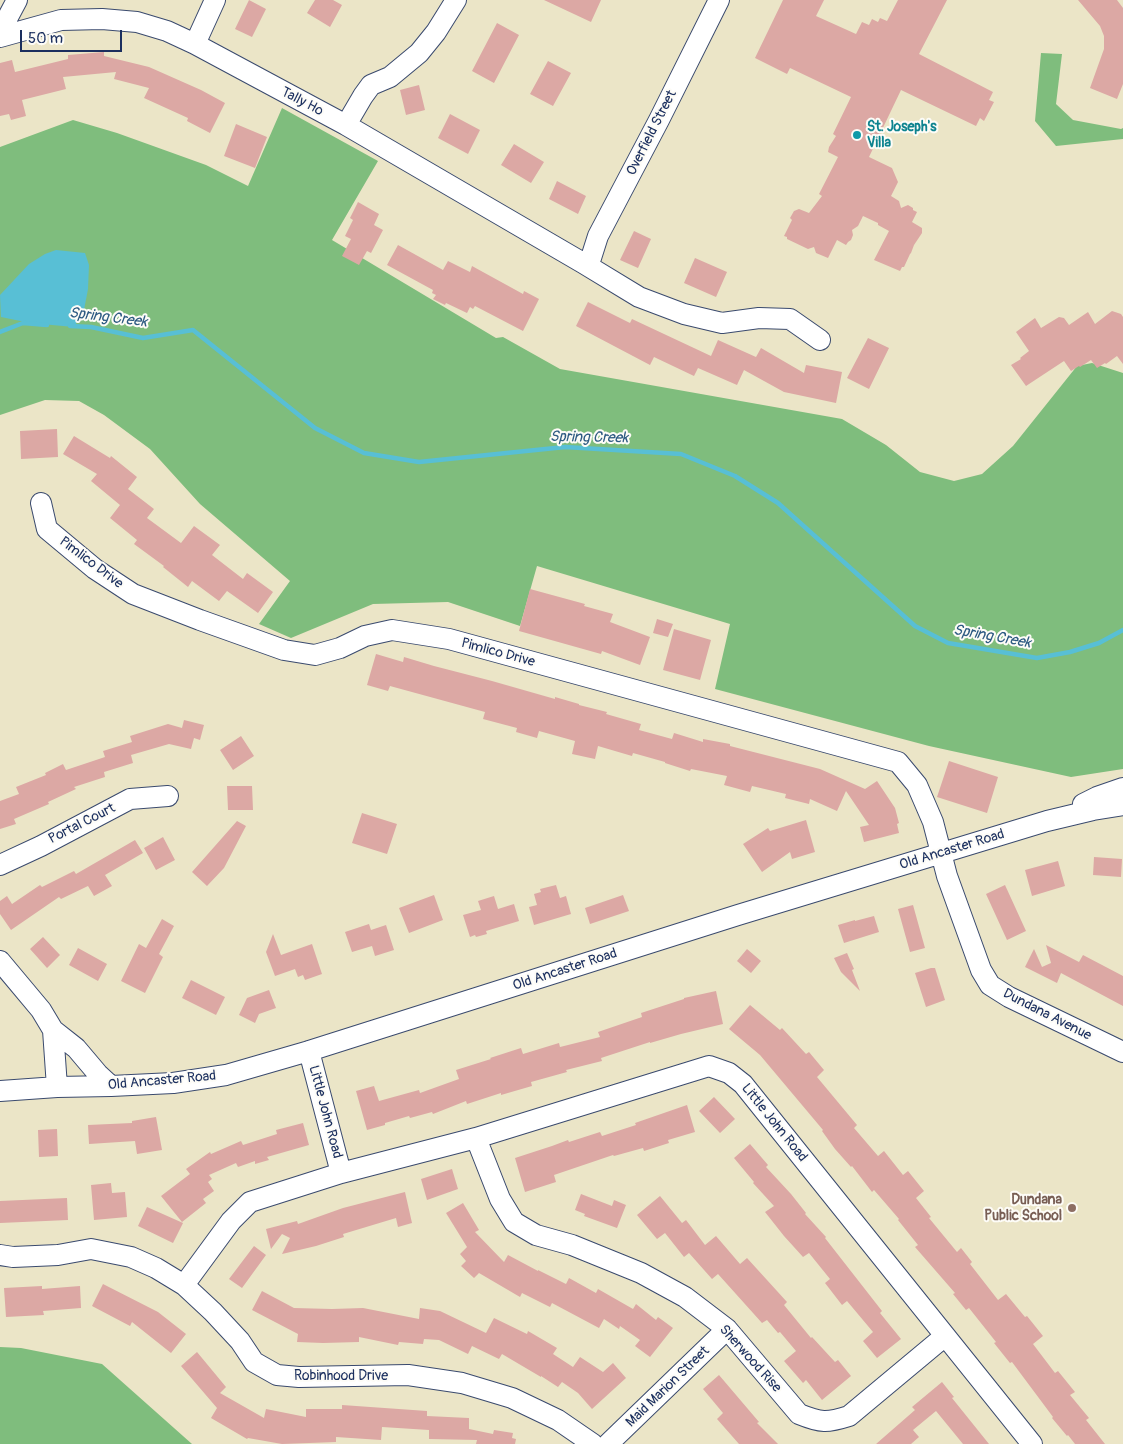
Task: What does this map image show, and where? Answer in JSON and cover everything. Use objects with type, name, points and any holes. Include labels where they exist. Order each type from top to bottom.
[{"type":"street","points":[[0,32],[17,0]]},
{"type":"street","points":[[195,44],[216,0]]},
{"type":"street","points":[[346,125],[371,85],[390,77],[419,53],[436,32],[456,0]]},
{"type":"street","name":"Overfield Street","points":[[583,263],[591,258],[598,236],[659,120],[718,0]]},
{"type":"street","name":"Tally Ho","points":[[0,37],[61,20],[102,19],[137,22],[167,31],[195,44],[346,125],[639,297],[684,314],[722,323],[759,318],[790,319],[820,340]]},
{"type":"street","name":"Pimlico Drive","points":[[41,503],[47,529],[95,569],[132,594],[284,650],[315,655],[340,648],[365,636],[392,630],[449,639],[898,762],[917,785],[933,822],[941,853]]},
{"type":"street","points":[[1046,821],[1097,797],[1123,788]]},
{"type":"street","name":"Portal Court","points":[[0,865],[130,799],[168,796]]},
{"type":"street","name":"Old Ancaster Road","points":[[0,1091],[173,1083],[226,1075],[309,1051],[729,918],[1046,821],[1123,805]]},
{"type":"street","name":"Dundana Avenue","points":[[941,853],[981,970],[990,985],[1009,997],[1123,1052]]},
{"type":"street","points":[[0,961],[41,1010],[53,1030],[76,1048],[111,1086]]},
{"type":"street","points":[[53,1030],[57,1087]]},
{"type":"street","name":"Little John Road","points":[[309,1051],[341,1173]]},
{"type":"street","name":"Little John Road","points":[[184,1285],[231,1221],[250,1202],[341,1173],[476,1138],[709,1066],[728,1073],[743,1084],[1032,1444]]},
{"type":"street","name":"Sherwood Rise","points":[[476,1138],[500,1199],[514,1222],[536,1234],[572,1245],[641,1273],[685,1297],[727,1330],[799,1414],[816,1421],[832,1422],[849,1416],[945,1336]]},
{"type":"street","name":"Robinhood Drive","points":[[0,1254],[13,1257],[58,1255],[90,1249],[131,1257],[156,1268],[184,1285],[240,1341],[254,1362],[277,1375],[299,1377],[408,1375],[462,1383],[512,1398],[558,1420],[594,1444]]},
{"type":"street","name":"Maid Marion Street","points":[[608,1444],[727,1330]]},
{"type":"green space","points":[[1041,53],[1062,54],[1056,104],[1073,120],[1123,128],[1123,139],[1056,146],[1035,121]]},
{"type":"green space","points":[[282,108],[378,161],[332,240],[496,338],[503,337],[560,369],[842,419],[886,445],[920,472],[954,481],[982,474],[1013,446],[1077,366],[1092,363],[1123,373],[1123,769],[1071,777],[929,746],[715,689],[730,624],[537,566],[520,626],[448,602],[373,604],[291,638],[259,624],[290,581],[200,504],[150,449],[104,415],[79,401],[45,400],[0,415],[0,147],[73,120],[117,133],[206,165],[248,186]]},
{"type":"green space","points":[[0,1347],[21,1348],[102,1364],[192,1444],[0,1444]]},
{"type":"water","points":[[56,250],[85,253],[89,265],[88,289],[84,310],[74,327],[30,323],[1,317],[0,295],[29,264],[45,254]]},
{"type":"building","points":[[249,0],[266,9],[252,37],[235,29]]},
{"type":"building","points":[[315,0],[333,0],[342,5],[330,27],[307,13]]},
{"type":"building","points":[[544,0],[601,0],[591,22]]},
{"type":"building","name":"St. Joseph's Villa","points":[[783,0],[824,0],[816,16],[856,34],[862,22],[869,25],[872,19],[878,22],[880,18],[887,21],[898,0],[947,0],[919,54],[993,92],[989,100],[994,102],[984,121],[980,118],[976,126],[901,90],[869,157],[892,168],[898,182],[891,196],[899,201],[901,208],[908,205],[917,212],[912,222],[922,228],[922,233],[900,271],[874,260],[889,231],[863,216],[858,226],[852,230],[851,240],[846,245],[837,240],[828,258],[816,253],[814,247],[808,249],[784,236],[794,211],[799,209],[809,213],[822,196],[819,194],[838,157],[828,152],[829,147],[836,136],[833,134],[851,97],[790,68],[787,74],[755,58]]},
{"type":"building","points":[[1078,0],[1117,0],[1123,8],[1123,84],[1117,99],[1090,88],[1104,49],[1104,36],[1100,26]]},
{"type":"building","points":[[497,23],[519,35],[494,83],[472,71]]},
{"type":"building","points":[[104,52],[104,56],[149,67],[225,103],[210,133],[187,121],[188,118],[144,98],[149,88],[114,79],[116,72],[63,77],[66,89],[22,100],[26,116],[11,120],[9,114],[0,116],[0,63],[12,60],[15,72],[68,59],[68,55]]},
{"type":"building","points":[[548,61],[571,73],[553,106],[530,94]]},
{"type":"building","points":[[419,85],[425,110],[406,115],[400,90]]},
{"type":"building","points":[[450,114],[480,130],[468,154],[438,138]]},
{"type":"building","points":[[236,124],[267,137],[255,168],[224,156]]},
{"type":"building","points":[[514,144],[544,162],[531,183],[501,165]]},
{"type":"building","points":[[557,181],[586,196],[578,214],[549,199]]},
{"type":"building","points":[[358,202],[379,214],[374,225],[383,230],[371,253],[367,251],[359,265],[342,256],[351,239],[345,236],[353,220],[350,218]]},
{"type":"building","points":[[634,231],[651,239],[638,268],[620,260]]},
{"type":"building","points":[[398,245],[443,270],[448,261],[470,272],[472,266],[523,294],[524,291],[539,299],[523,331],[475,306],[473,309],[470,307],[467,313],[433,299],[436,295],[432,293],[433,290],[387,265]]},
{"type":"building","points":[[695,258],[727,272],[716,297],[684,283]]},
{"type":"building","points":[[588,302],[630,323],[632,319],[711,356],[718,340],[756,357],[761,348],[804,373],[806,365],[842,372],[836,403],[784,392],[744,370],[737,385],[698,368],[694,376],[654,357],[650,365],[576,326]]},
{"type":"building","points":[[1112,311],[1121,314],[1123,317],[1123,364],[1117,356],[1097,368],[1091,360],[1071,371],[1064,361],[1026,386],[1011,365],[1029,351],[1016,332],[1035,318],[1041,328],[1059,317],[1064,318],[1069,325],[1088,312],[1095,324]]},
{"type":"building","points":[[868,338],[889,348],[869,389],[847,378]]},
{"type":"building","points":[[57,429],[58,457],[21,459],[20,431]]},
{"type":"building","points":[[74,436],[110,458],[111,456],[137,477],[128,489],[154,509],[147,518],[181,543],[194,526],[220,545],[212,555],[243,579],[247,573],[273,592],[258,613],[227,591],[219,601],[192,581],[188,587],[134,544],[137,540],[110,518],[120,505],[91,481],[97,474],[63,454]]},
{"type":"building","points":[[530,589],[613,614],[610,622],[650,637],[640,665],[602,651],[601,654],[519,631]]},
{"type":"building","points":[[657,619],[673,624],[668,637],[653,633]]},
{"type":"building","points":[[674,629],[711,640],[700,680],[663,670]]},
{"type":"building","points":[[376,654],[403,662],[404,657],[555,699],[555,697],[641,724],[639,730],[672,739],[674,733],[703,742],[703,739],[730,744],[730,746],[820,769],[865,789],[877,781],[895,808],[899,823],[897,824],[899,833],[864,842],[860,827],[869,825],[846,791],[837,811],[810,799],[809,804],[785,798],[786,794],[752,786],[750,792],[724,785],[727,776],[691,769],[690,771],[633,753],[632,756],[598,746],[595,759],[572,754],[575,741],[539,731],[537,738],[516,732],[517,728],[483,719],[485,712],[390,686],[388,691],[367,685]]},
{"type":"building","points":[[184,720],[204,725],[200,740],[194,738],[191,749],[169,744],[131,755],[133,763],[104,772],[105,777],[74,787],[76,789],[48,802],[49,804],[14,819],[16,824],[0,829],[0,801],[19,794],[16,787],[46,775],[45,773],[63,764],[66,770],[105,757],[103,751],[132,742],[130,736],[168,724],[182,728]]},
{"type":"building","points":[[241,736],[254,756],[233,770],[220,750]]},
{"type":"building","points":[[949,761],[998,777],[987,813],[937,797]]},
{"type":"building","points":[[227,786],[252,786],[253,810],[228,810]]},
{"type":"building","points":[[362,813],[397,824],[387,854],[352,843]]},
{"type":"building","points":[[806,820],[815,852],[792,859],[790,852],[762,872],[743,844],[768,828],[770,831]]},
{"type":"building","points":[[237,821],[246,826],[224,868],[207,886],[192,872]]},
{"type":"building","points":[[163,837],[175,860],[156,870],[144,848]]},
{"type":"building","points":[[135,840],[143,853],[105,875],[112,886],[94,896],[88,886],[61,899],[59,897],[11,930],[0,914],[0,901],[7,896],[12,904],[40,885],[42,887],[74,871],[76,874]]},
{"type":"building","points":[[1094,857],[1122,859],[1121,877],[1093,875]]},
{"type":"building","points":[[1058,861],[1065,886],[1032,896],[1025,870]]},
{"type":"building","points":[[556,885],[560,898],[566,896],[571,914],[534,925],[529,907],[537,905],[534,894],[541,892],[540,889]]},
{"type":"building","points":[[1005,885],[1026,931],[1007,940],[986,894]]},
{"type":"building","points":[[434,895],[443,920],[409,933],[399,908]]},
{"type":"building","points":[[623,895],[629,911],[590,924],[585,908]]},
{"type":"building","points":[[494,896],[498,909],[514,904],[519,921],[486,931],[487,934],[470,937],[463,915],[481,910],[478,901]]},
{"type":"building","points":[[913,905],[925,948],[910,952],[898,909]]},
{"type":"building","points":[[874,916],[879,932],[844,943],[838,925]]},
{"type":"building","points":[[162,919],[174,926],[159,954],[163,957],[145,993],[121,981],[139,944],[146,948]]},
{"type":"building","points":[[369,924],[371,930],[386,925],[394,950],[375,956],[372,946],[352,952],[345,932]]},
{"type":"building","points":[[273,934],[281,955],[312,944],[322,974],[305,980],[303,975],[298,977],[295,969],[275,976],[266,952]]},
{"type":"building","points":[[43,937],[60,955],[47,968],[30,949]]},
{"type":"building","points":[[1046,945],[1079,962],[1083,955],[1123,976],[1123,1006],[1061,973],[1057,983],[1025,967],[1034,949],[1042,967],[1051,963]]},
{"type":"building","points":[[78,948],[107,964],[98,981],[69,965]]},
{"type":"building","points":[[747,949],[761,961],[751,973],[737,961]]},
{"type":"building","points":[[847,953],[860,991],[841,972],[834,958]]},
{"type":"building","points":[[935,968],[945,1000],[926,1007],[915,973]]},
{"type":"building","points":[[191,980],[225,997],[216,1015],[182,998]]},
{"type":"building","points":[[269,990],[276,1008],[259,1014],[255,1023],[239,1015],[247,998]]},
{"type":"building","points":[[716,991],[723,1024],[650,1042],[601,1058],[602,1061],[566,1070],[567,1072],[531,1082],[532,1086],[501,1095],[501,1093],[467,1104],[466,1101],[433,1114],[432,1112],[410,1118],[409,1116],[367,1130],[356,1091],[374,1086],[379,1101],[419,1090],[420,1093],[459,1079],[456,1070],[490,1058],[521,1048],[523,1054],[559,1043],[560,1047],[600,1037],[598,1032],[642,1017],[641,1013],[684,998]]},
{"type":"building","points":[[750,1005],[780,1030],[782,1028],[806,1054],[809,1052],[824,1070],[817,1077],[857,1125],[854,1128],[878,1156],[884,1151],[903,1175],[908,1171],[924,1191],[916,1198],[931,1217],[929,1218],[957,1252],[961,1248],[972,1262],[970,1264],[998,1300],[1006,1294],[1025,1317],[1027,1316],[1043,1336],[1033,1344],[1055,1373],[1058,1371],[1075,1392],[1070,1395],[1089,1418],[1086,1420],[1105,1444],[1075,1444],[1067,1436],[969,1308],[966,1310],[953,1294],[955,1293],[915,1247],[918,1245],[899,1219],[874,1190],[872,1192],[852,1166],[835,1149],[823,1130],[760,1055],[729,1029]]},
{"type":"building","points":[[714,1097],[735,1119],[720,1133],[699,1111]]},
{"type":"building","points":[[687,1105],[695,1132],[668,1140],[669,1143],[644,1151],[643,1148],[613,1155],[554,1175],[556,1182],[525,1192],[515,1158],[568,1140],[569,1142],[600,1132],[602,1136]]},
{"type":"building","points":[[156,1117],[162,1150],[137,1154],[135,1141],[89,1144],[88,1125],[132,1123],[132,1121]]},
{"type":"building","points":[[303,1123],[309,1145],[267,1157],[269,1160],[255,1164],[255,1161],[238,1167],[236,1163],[209,1175],[212,1179],[208,1182],[214,1191],[203,1199],[206,1203],[182,1222],[161,1196],[190,1174],[186,1169],[210,1152],[211,1154],[241,1141],[243,1145],[277,1134],[276,1130]]},
{"type":"building","points":[[57,1129],[58,1156],[39,1157],[38,1130]]},
{"type":"building","points":[[750,1144],[768,1165],[766,1167],[826,1237],[882,1311],[880,1313],[901,1339],[877,1358],[863,1341],[873,1332],[847,1301],[842,1305],[825,1283],[830,1279],[809,1253],[803,1257],[765,1212],[774,1206],[734,1158]]},
{"type":"building","points":[[452,1169],[458,1189],[427,1200],[421,1179]]},
{"type":"building","points":[[111,1183],[112,1193],[125,1192],[127,1217],[94,1220],[91,1185]]},
{"type":"building","points":[[405,1192],[412,1223],[398,1227],[396,1218],[343,1234],[344,1237],[316,1246],[282,1254],[290,1238],[282,1234],[271,1249],[266,1229],[297,1221],[298,1224],[343,1208]]},
{"type":"building","points":[[581,1194],[612,1206],[614,1200],[626,1205],[617,1228],[584,1216],[585,1214],[575,1210]]},
{"type":"building","points":[[660,1196],[682,1223],[686,1220],[705,1245],[716,1236],[740,1264],[747,1258],[787,1302],[784,1305],[811,1338],[835,1362],[838,1360],[851,1376],[822,1400],[806,1380],[803,1383],[784,1361],[796,1351],[780,1332],[778,1333],[767,1320],[762,1323],[718,1274],[712,1279],[689,1253],[684,1257],[665,1233],[657,1239],[637,1215]]},
{"type":"building","points":[[67,1198],[68,1220],[0,1223],[0,1201]]},
{"type":"building","points":[[463,1203],[479,1230],[475,1232],[504,1262],[508,1255],[566,1284],[569,1278],[596,1293],[598,1289],[633,1309],[636,1304],[656,1320],[658,1317],[673,1328],[650,1357],[635,1346],[640,1340],[620,1326],[619,1329],[604,1319],[599,1328],[552,1303],[550,1307],[522,1293],[520,1297],[479,1273],[474,1278],[461,1266],[466,1261],[460,1254],[467,1247],[446,1213]]},
{"type":"building","points":[[147,1207],[183,1223],[173,1243],[138,1226]]},
{"type":"building","points":[[254,1246],[266,1255],[242,1288],[229,1279]]},
{"type":"building","points":[[103,1284],[158,1312],[186,1334],[171,1353],[132,1322],[130,1326],[92,1306]]},
{"type":"building","points":[[42,1286],[42,1289],[80,1286],[81,1308],[43,1311],[44,1315],[6,1317],[4,1288]]},
{"type":"building","points":[[262,1291],[294,1308],[363,1308],[419,1319],[420,1308],[440,1311],[486,1333],[494,1318],[527,1334],[528,1331],[557,1348],[553,1354],[573,1367],[580,1357],[603,1372],[613,1363],[626,1378],[592,1409],[578,1393],[562,1382],[558,1387],[502,1354],[499,1359],[472,1346],[468,1354],[439,1340],[424,1339],[423,1344],[399,1342],[398,1345],[359,1337],[359,1342],[297,1342],[298,1334],[252,1310]]},
{"type":"building","points":[[197,1352],[226,1387],[220,1393],[264,1418],[266,1409],[306,1417],[306,1409],[342,1409],[342,1405],[427,1411],[427,1416],[469,1418],[469,1429],[493,1434],[494,1430],[513,1433],[512,1438],[516,1439],[515,1444],[476,1444],[477,1440],[429,1439],[429,1430],[382,1427],[381,1440],[336,1437],[336,1442],[282,1444],[247,1439],[211,1418],[217,1408],[181,1366]]},
{"type":"building","points":[[719,1375],[759,1422],[757,1423],[778,1444],[739,1444],[717,1419],[723,1413],[703,1389]]},
{"type":"building","points":[[942,1382],[954,1397],[952,1398],[989,1444],[963,1444],[936,1411],[913,1430],[919,1437],[911,1444],[876,1444],[915,1410],[912,1407]]},
{"type":"waterway","name":"Spring Creek","points":[[0,332],[23,323],[47,325]]},
{"type":"waterway","name":"Spring Creek","points":[[70,326],[91,327],[143,338],[193,330],[315,428],[364,453],[419,462],[565,447],[681,454],[735,476],[778,503],[915,626],[948,643],[1037,658],[1070,652],[1099,643],[1123,630]]},
{"type":"place","name":"St. Joseph's Villa","points":[[857,135]]},
{"type":"place","name":"Dundana Public School","points":[[1072,1208]]}]
